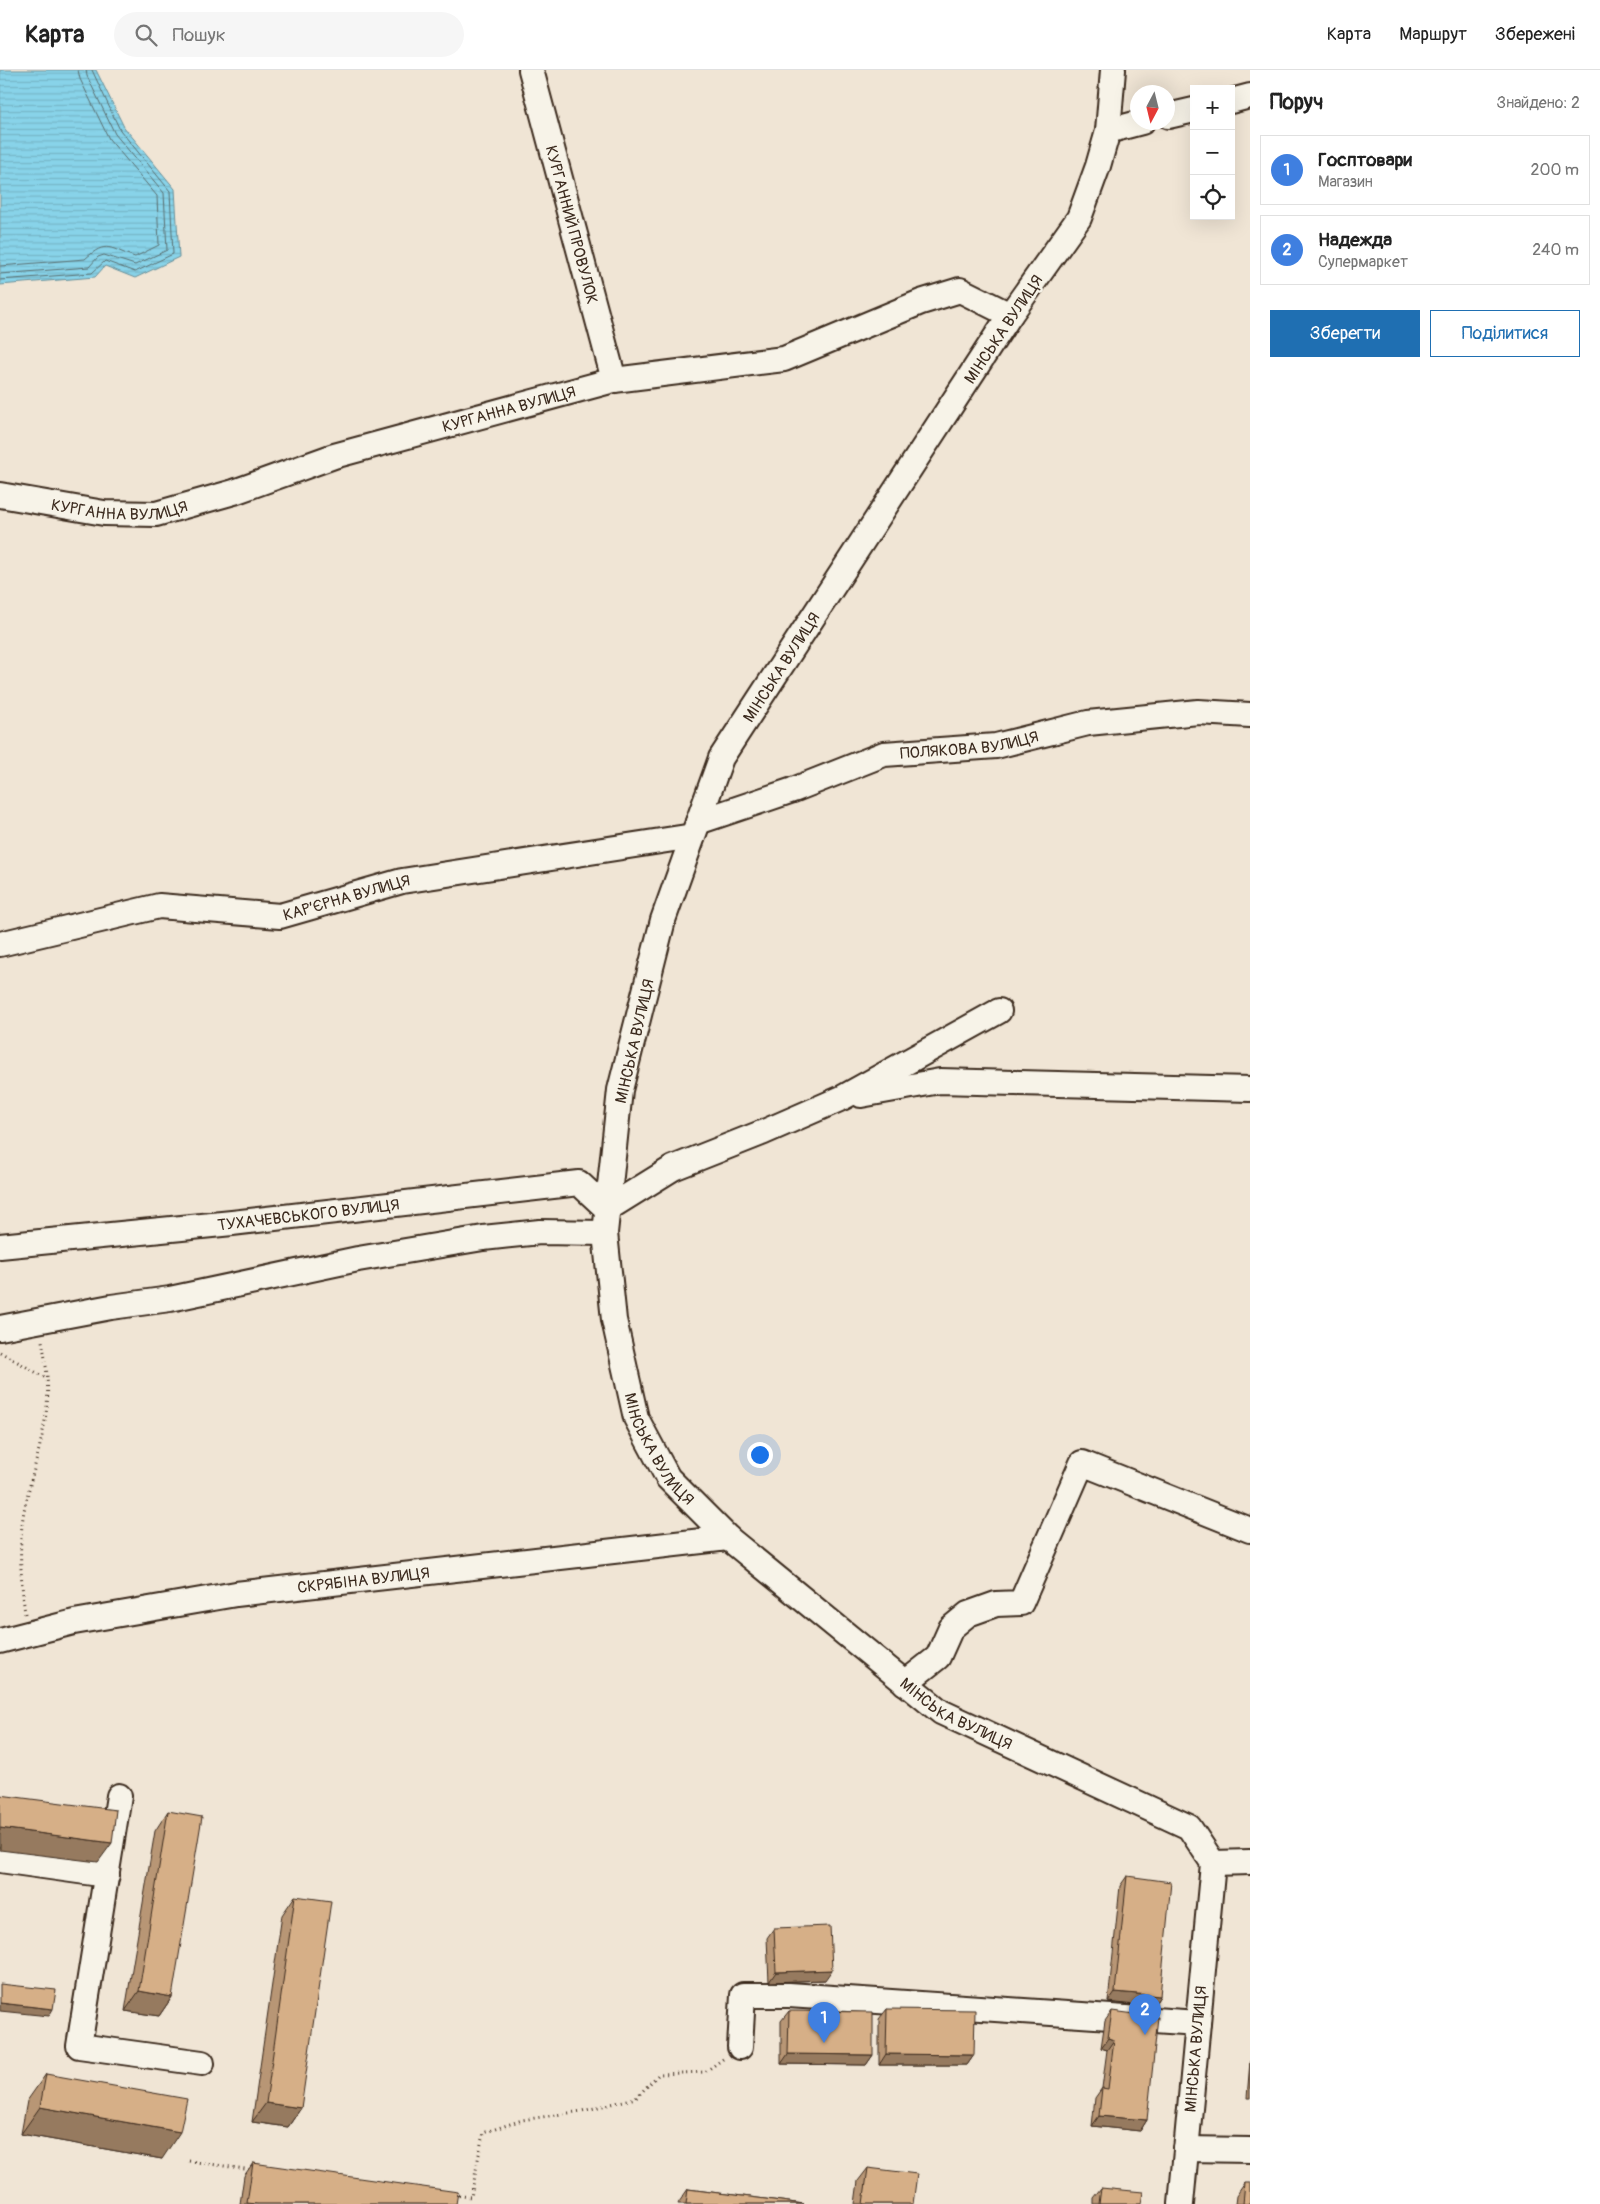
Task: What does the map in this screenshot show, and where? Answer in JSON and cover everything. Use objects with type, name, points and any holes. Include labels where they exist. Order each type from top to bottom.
[{"type":"street","name":"МІНСЬКА ВУЛИЦЯ","points":[[1113,70],[1108,131],[1098,166],[1079,218],[1010,315],[721,758],[663,920],[620,1090],[605,1233],[614,1320],[636,1418],[668,1478],[728,1538],[941,1712],[1189,1827],[1213,1863],[1181,2204]]},
{"type":"street","name":"КУРГАННИЙ ПРОВУЛОК","points":[[530,72],[614,380]]},
{"type":"street","points":[[1235,100],[1250,96]]},
{"type":"street","points":[[1175,114],[1190,111]]},
{"type":"street","points":[[1108,131],[1130,125]]},
{"type":"street","name":"КУРГАННА ВУЛИЦЯ","points":[[0,496],[104,513],[156,514],[234,492],[334,456],[614,380],[784,359],[921,302],[960,290],[1010,315]]},
{"type":"street","name":"ПОЛЯКОВА ВУЛИЦЯ","points":[[696,829],[884,754],[996,746],[1097,722],[1198,712],[1250,715]]},
{"type":"street","name":"КАР’ЄРНА ВУЛИЦЯ","points":[[0,944],[160,906],[280,916],[402,881],[696,829]]},
{"type":"street","points":[[607,1209],[673,1168],[764,1132],[842,1098],[999,1010]]},
{"type":"street","points":[[842,1098],[940,1081],[1250,1089]]},
{"type":"street","name":"ТУХАЧЕВСЬКОГО ВУЛИЦЯ","points":[[0,1246],[232,1223],[579,1184],[607,1209]]},
{"type":"street","points":[[0,1328],[111,1307],[170,1299],[358,1259],[483,1238],[540,1232],[605,1233]]},
{"type":"street","points":[[905,1683],[938,1657],[951,1628],[968,1614],[996,1604],[1021,1603],[1082,1463],[1250,1530]]},
{"type":"street","name":"СКРЯБІНА ВУЛИЦЯ","points":[[0,1641],[74,1622],[236,1594],[728,1538]]},
{"type":"street","points":[[119,1796],[79,2046],[202,2063]]},
{"type":"street","points":[[0,1860],[107,1875]]},
{"type":"street","points":[[1213,1863],[1250,1862]]},
{"type":"street","points":[[740,2047],[743,1996],[789,1995],[1198,2023]]},
{"type":"street","points":[[1186,2149],[1250,2150]]},
{"type":"path","points":[[28,1634],[19,1563],[24,1512],[40,1446],[47,1405],[47,1378],[39,1320]]},
{"type":"path","points":[[0,1352],[47,1378]]},
{"type":"path","points":[[451,2195],[471,2197],[483,2133],[522,2120],[582,2111],[636,2098],[659,2074],[705,2072],[740,2047]]},
{"type":"path","points":[[189,2161],[254,2170]]},
{"type":"water","points":[[0,70],[96,70],[124,127],[175,189],[179,257],[135,278],[105,266],[95,277],[0,285]]},
{"type":"building","points":[[0,1795],[116,1810],[112,1843],[0,1828]]},
{"type":"building","points":[[168,1811],[202,1817],[172,1997],[139,1991]]},
{"type":"building","points":[[1127,1876],[1171,1882],[1160,1996],[1115,1992]]},
{"type":"building","points":[[295,1896],[331,1901],[301,2108],[266,2103]]},
{"type":"building","points":[[830,1926],[832,1970],[776,1972],[774,1928]]},
{"type":"building","points":[[0,1984],[56,1990],[53,2009],[0,2003]]},
{"type":"building","points":[[887,2009],[975,2010],[974,2055],[886,2054]]},
{"type":"building","points":[[789,2011],[873,2012],[873,2055],[788,2054]]},
{"type":"building","points":[[1112,2011],[1158,2017],[1147,2120],[1099,2116],[1102,2088],[1108,2089],[1114,2040],[1108,2038]]},
{"type":"building","points":[[46,2074],[187,2099],[180,2132],[40,2107]]},
{"type":"building","points":[[253,2163],[458,2192],[456,2204],[247,2203]]},
{"type":"building","points":[[868,2168],[917,2174],[913,2204],[863,2204]]},
{"type":"building","points":[[1245,2183],[1250,2183],[1250,2204],[1243,2204]]},
{"type":"building","points":[[1101,2188],[1143,2192],[1141,2204],[1099,2204]]},
{"type":"building","points":[[688,2189],[804,2204],[686,2204]]},
{"type":"place","name":"Надежда","points":[[1145,2035]]},
{"type":"place","name":"Госптовари","points":[[824,2043]]}]
